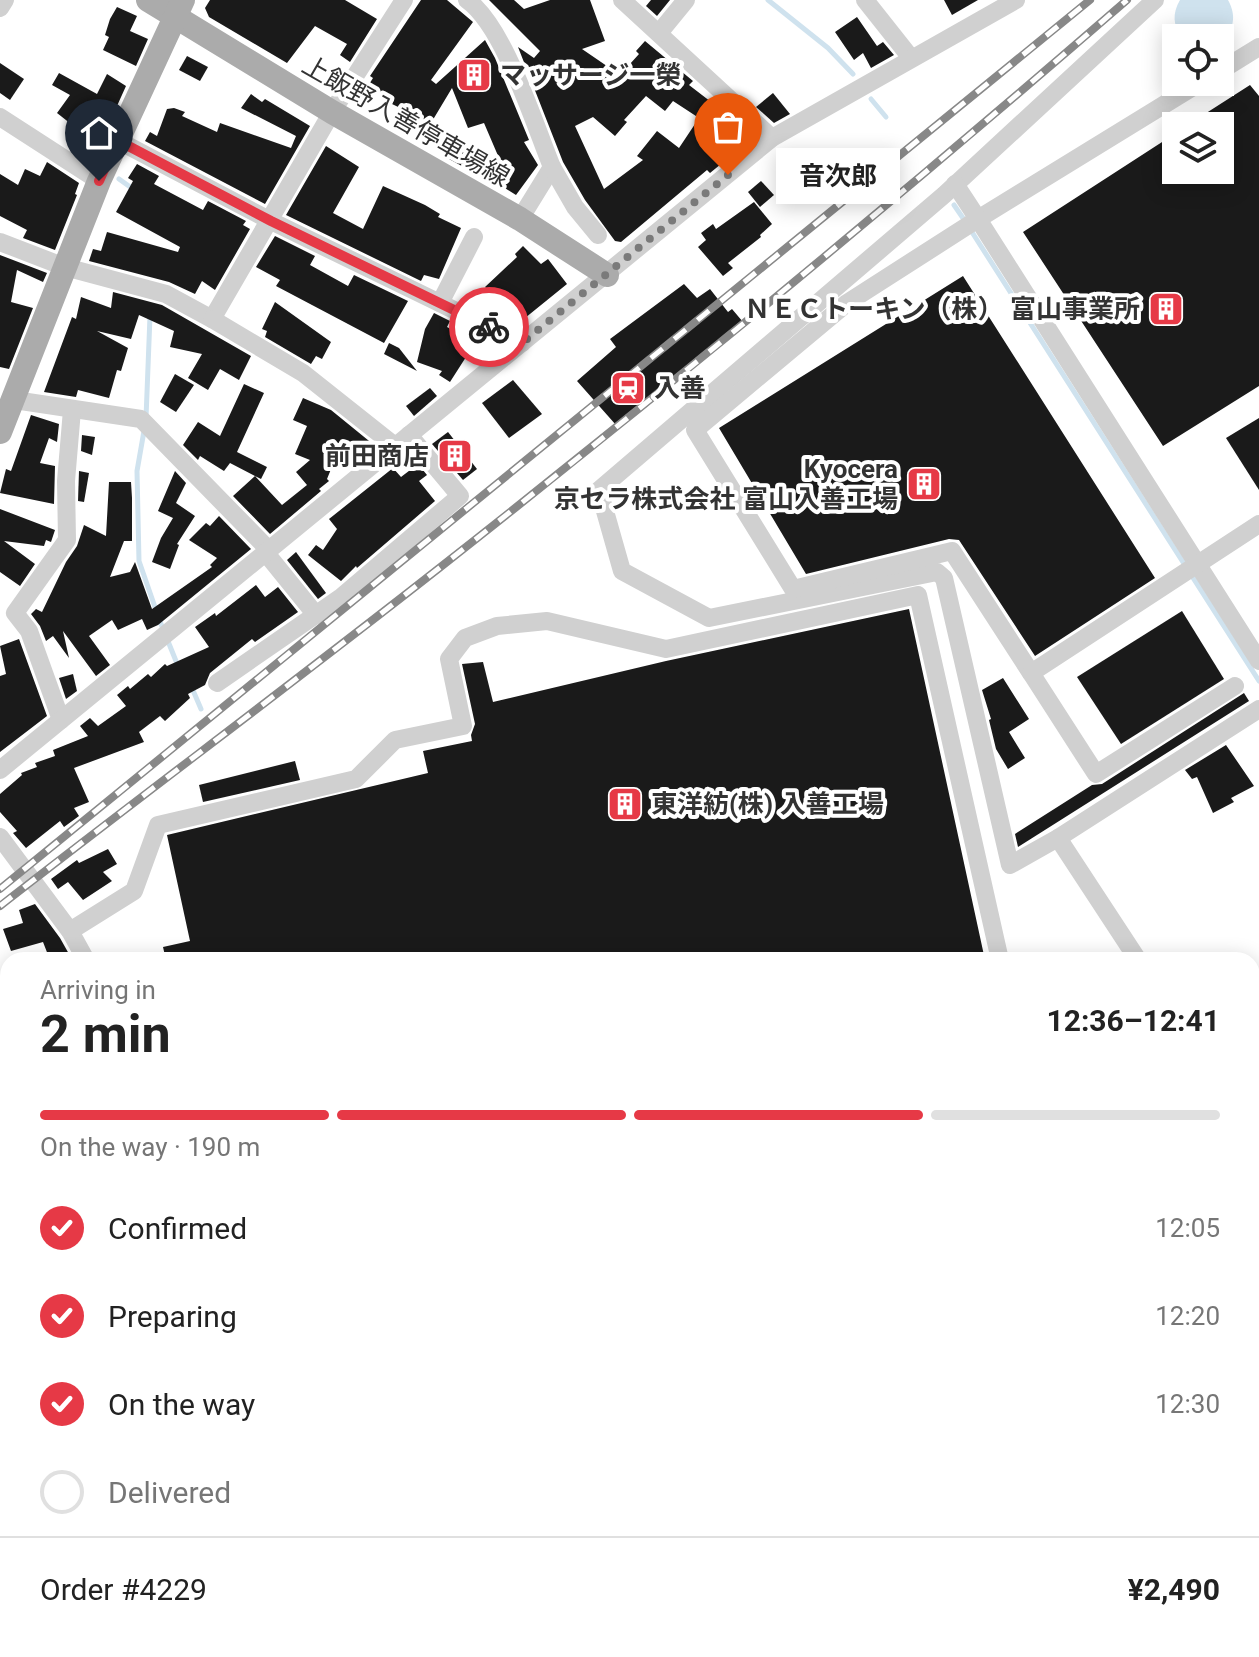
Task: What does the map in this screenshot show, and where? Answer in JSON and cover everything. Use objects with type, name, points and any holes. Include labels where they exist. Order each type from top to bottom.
[{"type":"main road","name":"上飯野入善停車場線","points":[[148,0],[179,8],[332,112],[520,219],[607,275]]},
{"type":"main road","points":[[0,432],[6,401],[117,140],[179,8]]},
{"type":"street","points":[[0,8],[5,0]]},
{"type":"street","points":[[212,319],[332,112],[404,0]]},
{"type":"street","points":[[467,0],[478,8],[498,37],[552,167],[575,207],[598,235]]},
{"type":"street","points":[[622,0],[772,138]]},
{"type":"street","points":[[659,33],[686,0]]},
{"type":"street","points":[[865,0],[911,58]]},
{"type":"street","points":[[0,770],[772,138],[1016,0]]},
{"type":"street","points":[[1155,0],[955,184],[599,490],[622,571],[709,618],[937,572],[944,578],[1010,865],[1058,838],[1259,709]]},
{"type":"street","points":[[1234,62],[1259,47]]},
{"type":"street","points":[[1178,96],[847,303],[695,430],[793,589],[952,551],[1096,774],[1235,686]]},
{"type":"street","points":[[0,117],[99,181]]},
{"type":"street","points":[[117,140],[271,221],[522,343]]},
{"type":"street","points":[[520,219],[552,167]]},
{"type":"street","points":[[955,184],[1259,661]]},
{"type":"street","points":[[440,303],[474,237]]},
{"type":"street","points":[[0,242],[65,267],[166,294],[212,319],[303,373],[402,440],[460,496],[372,572],[217,683]]},
{"type":"street","points":[[6,401],[141,419],[267,550],[316,615]]},
{"type":"street","points":[[61,720],[29,631],[8,609],[67,540],[66,481],[72,410]]},
{"type":"street","points":[[1031,673],[1259,524]]},
{"type":"street","points":[[70,931],[134,891],[158,825],[356,779],[395,740],[463,726],[449,659],[465,638],[497,626],[547,621],[666,649],[918,595],[998,952]]},
{"type":"street","points":[[0,837],[70,931],[82,952]]},
{"type":"street","points":[[1058,838],[1133,952]]},
{"type":"water","points":[[1180,0],[1228,0],[1232,24],[1176,24]]},
{"type":"building","points":[[210,0],[345,0],[377,19],[350,62],[340,55],[347,44],[315,26],[287,63],[209,17],[205,8]]},
{"type":"building","points":[[421,0],[447,0],[473,22],[431,80],[436,84],[485,40],[495,58],[529,140],[524,142],[538,165],[516,195],[472,168],[471,171],[449,159],[458,142],[502,165],[484,123],[468,128],[452,88],[431,123],[392,104],[394,100],[368,86],[373,78],[370,76]]},
{"type":"building","points":[[489,0],[514,0],[524,9],[550,0],[590,0],[605,41],[582,49],[620,75],[639,54],[636,51],[645,41],[693,81],[689,85],[715,105],[708,115],[718,121],[711,132],[730,144],[746,130],[754,137],[710,173],[707,170],[621,242],[615,241],[585,200],[563,162],[518,47],[534,58],[540,51]],"holes":[[[646,96],[665,111],[673,101],[699,118],[679,148],[657,131],[637,156],[643,160],[604,189],[575,126],[593,117],[615,136],[627,122],[624,120]]]},
{"type":"building","points":[[651,0],[670,0],[657,16],[646,6]]},
{"type":"building","points":[[944,0],[978,0],[952,15]]},
{"type":"building","points":[[117,7],[137,16],[130,31],[148,39],[136,66],[103,50],[109,37],[105,35],[110,19]]},
{"type":"building","points":[[857,17],[877,46],[883,42],[894,55],[871,68],[863,53],[854,60],[835,32]]},
{"type":"building","points":[[187,56],[208,67],[200,81],[179,70]]},
{"type":"building","points":[[0,63],[24,79],[10,100],[0,93]]},
{"type":"building","points":[[59,73],[97,94],[107,74],[126,86],[103,137],[75,120],[71,124],[57,113],[70,95],[52,85]]},
{"type":"building","name":"ＮＥＣトーキン（株） 富山事業所","points":[[1250,85],[1259,96],[1259,386],[1163,446],[1023,232],[1162,142],[1162,184],[1234,184],[1234,112],[1208,112]]},
{"type":"building","points":[[773,93],[790,114],[774,123],[756,107]]},
{"type":"building","points":[[251,94],[310,126],[265,204],[145,141],[150,132],[157,136],[167,109],[174,108],[185,112],[182,116],[217,132],[220,123],[291,148],[296,136],[241,108]]},
{"type":"building","points":[[326,146],[359,167],[333,213],[363,229],[383,186],[425,205],[440,214],[438,217],[461,228],[439,279],[424,275],[421,281],[286,215]]},
{"type":"building","points":[[47,162],[79,183],[55,250],[23,238],[27,230],[0,216],[0,174],[18,185],[25,169],[40,176]]},
{"type":"building","points":[[137,164],[159,176],[154,184],[203,210],[208,201],[246,221],[243,225],[250,229],[215,290],[202,281],[195,294],[169,282],[89,261],[93,249],[101,251],[107,232],[178,252],[180,247],[116,212],[133,181],[128,178]]},
{"type":"building","points":[[761,181],[774,195],[760,207],[748,192]]},
{"type":"building","points":[[754,202],[772,224],[761,237],[728,263],[733,268],[723,276],[698,247],[706,240],[701,233],[713,224],[716,229]]},
{"type":"building","points":[[275,236],[315,256],[310,265],[348,286],[354,275],[408,301],[384,343],[276,286],[280,280],[256,267]]},
{"type":"building","points":[[523,246],[541,264],[548,259],[567,284],[525,318],[511,299],[503,306],[485,287],[517,257],[515,254]]},
{"type":"building","points":[[0,255],[47,273],[43,282],[17,270],[11,302],[33,308],[9,369],[0,367]]},
{"type":"building","name":"Kyocera 京セラ株式会社 富山入善工場","points":[[963,276],[1155,578],[1035,656],[959,540],[949,539],[806,574],[719,428]]},
{"type":"building","points":[[684,284],[697,298],[710,289],[728,312],[732,309],[743,322],[616,425],[577,381],[616,347],[610,339]]},
{"type":"building","points":[[113,292],[162,305],[251,356],[239,380],[220,369],[208,390],[188,378],[202,354],[170,347],[174,331],[139,315],[131,339],[97,331],[128,348],[121,371],[117,370],[109,398],[78,390],[76,397],[44,392],[72,317],[76,319],[81,297],[111,308]]},
{"type":"building","points":[[275,302],[331,342],[322,359],[316,356],[311,364],[265,337],[267,331],[262,329]]},
{"type":"building","points":[[434,313],[450,321],[447,327],[468,338],[472,332],[489,340],[473,362],[466,357],[450,382],[439,375],[442,371],[417,362],[425,329]]},
{"type":"building","points":[[389,343],[399,348],[417,371],[384,354]]},
{"type":"building","points":[[175,374],[194,385],[176,412],[160,402]]},
{"type":"building","points":[[513,380],[542,414],[509,438],[482,403]]},
{"type":"building","points":[[244,384],[264,393],[237,452],[267,467],[261,479],[230,463],[224,471],[200,456],[198,460],[183,445],[198,422],[220,436]]},
{"type":"building","points":[[430,388],[437,396],[414,416],[406,406]]},
{"type":"building","points":[[303,398],[331,410],[374,445],[362,458],[342,442],[327,479],[329,481],[270,534],[233,496],[255,476],[282,505],[307,485],[296,472],[310,460],[295,454],[307,426],[293,420]]},
{"type":"building","points":[[31,415],[59,424],[57,442],[49,438],[40,463],[55,466],[54,504],[0,493],[6,469],[11,471]]},
{"type":"building","points":[[1259,418],[1259,490],[1226,438]]},
{"type":"building","name":"前田商店","points":[[448,432],[477,469],[463,480],[432,444]]},
{"type":"building","points":[[82,435],[95,437],[92,455],[81,451]]},
{"type":"building","points":[[418,464],[427,475],[419,481],[435,501],[357,568],[341,581],[308,555],[316,545],[323,550],[337,529],[329,519],[393,468],[401,477]]},
{"type":"building","points":[[79,471],[89,473],[84,502],[78,501]]},
{"type":"building","points":[[175,471],[186,483],[176,503],[195,516],[177,544],[170,569],[152,562],[173,518],[158,511]]},
{"type":"building","points":[[109,482],[131,482],[132,498],[132,541],[124,541],[110,577],[130,572],[135,562],[152,609],[212,567],[210,565],[217,558],[189,540],[206,523],[210,526],[219,516],[251,549],[158,625],[147,630],[142,619],[118,630],[112,620],[89,636],[110,665],[96,676],[63,631],[69,658],[53,636],[46,641],[31,614],[36,609],[42,612],[77,546],[84,525],[106,536]]},
{"type":"building","points":[[0,509],[55,530],[51,542],[46,540],[44,546],[4,541],[35,564],[20,586],[0,572]]},
{"type":"building","points":[[296,552],[326,593],[318,599],[287,560]]},
{"type":"building","points":[[256,585],[265,597],[278,587],[298,612],[255,642],[252,639],[210,673],[205,685],[188,694],[190,698],[165,721],[160,716],[139,732],[144,742],[74,768],[89,802],[74,808],[79,816],[64,827],[60,821],[26,848],[13,833],[17,831],[0,812],[0,794],[21,773],[37,767],[35,763],[55,756],[53,750],[88,736],[80,726],[90,718],[98,726],[126,706],[117,695],[128,686],[130,689],[148,674],[151,677],[165,664],[167,666],[209,647],[195,627],[215,613],[216,616]]},
{"type":"building","name":"東洋紡(株) 入善工場","points":[[909,609],[983,952],[164,952],[163,947],[190,941],[167,835],[428,773],[423,751],[472,741],[475,724],[462,664],[483,662],[493,702]]},
{"type":"building","points":[[1182,611],[1224,679],[1121,744],[1077,677]]},
{"type":"building","points":[[19,639],[47,716],[0,752],[0,676],[6,674],[0,646]]},
{"type":"building","points":[[73,674],[77,691],[66,699],[59,678]]},
{"type":"building","points":[[1003,678],[1029,719],[1009,732],[1025,758],[1008,769],[996,749],[982,690]]},
{"type":"building","points":[[1244,693],[1249,701],[1018,847],[1015,834],[1092,785],[1102,784]]},
{"type":"building","points":[[1226,745],[1254,786],[1231,798],[1234,802],[1213,813],[1197,777],[1192,779],[1185,770]]},
{"type":"building","points":[[295,761],[300,780],[203,802],[199,785]]},
{"type":"building","points":[[108,849],[117,864],[103,872],[112,881],[83,900],[68,882],[58,889],[51,879],[77,860],[79,863]]},
{"type":"building","points":[[35,904],[68,952],[47,952],[43,942],[11,951],[3,929],[23,923],[19,910]]},
{"type":"waterway","points":[[768,0],[828,48],[853,74]]},
{"type":"waterway","points":[[871,99],[886,117]]},
{"type":"waterway","points":[[119,179],[133,189]]},
{"type":"waterway","points":[[954,205],[965,221]]},
{"type":"waterway","points":[[970,229],[1259,681]]},
{"type":"waterway","points":[[146,418],[150,316]]},
{"type":"waterway","points":[[144,431],[137,471],[139,561],[156,610]]},
{"type":"waterway","points":[[159,619],[178,666]]},
{"type":"waterway","points":[[192,688],[201,709]]},
{"type":"railway","points":[[0,889],[1090,0]]},
{"type":"railway","points":[[0,906],[383,612],[613,430],[872,217],[1127,0]]},
{"type":"way so far","points":[[489,327],[522,343],[728,175]]},
{"type":"place","name":"マッサージ一榮","points":[[474,75]]},
{"type":"place","name":"音次郎","points":[[728,175]]},
{"type":"place","name":"ＮＥＣトーキン（株） 富山事業所","points":[[1166,309]]},
{"type":"place","name":"入善","points":[[628,388]]},
{"type":"place","name":"前田商店","points":[[455,456]]},
{"type":"place","name":"Kyocera 京セラ株式会社 富山入善工場","points":[[924,484]]},
{"type":"place","name":"東洋紡(株) 入善工場","points":[[625,804]]},
{"type":"route","points":[[99,181],[117,140],[271,221],[489,327]]}]
